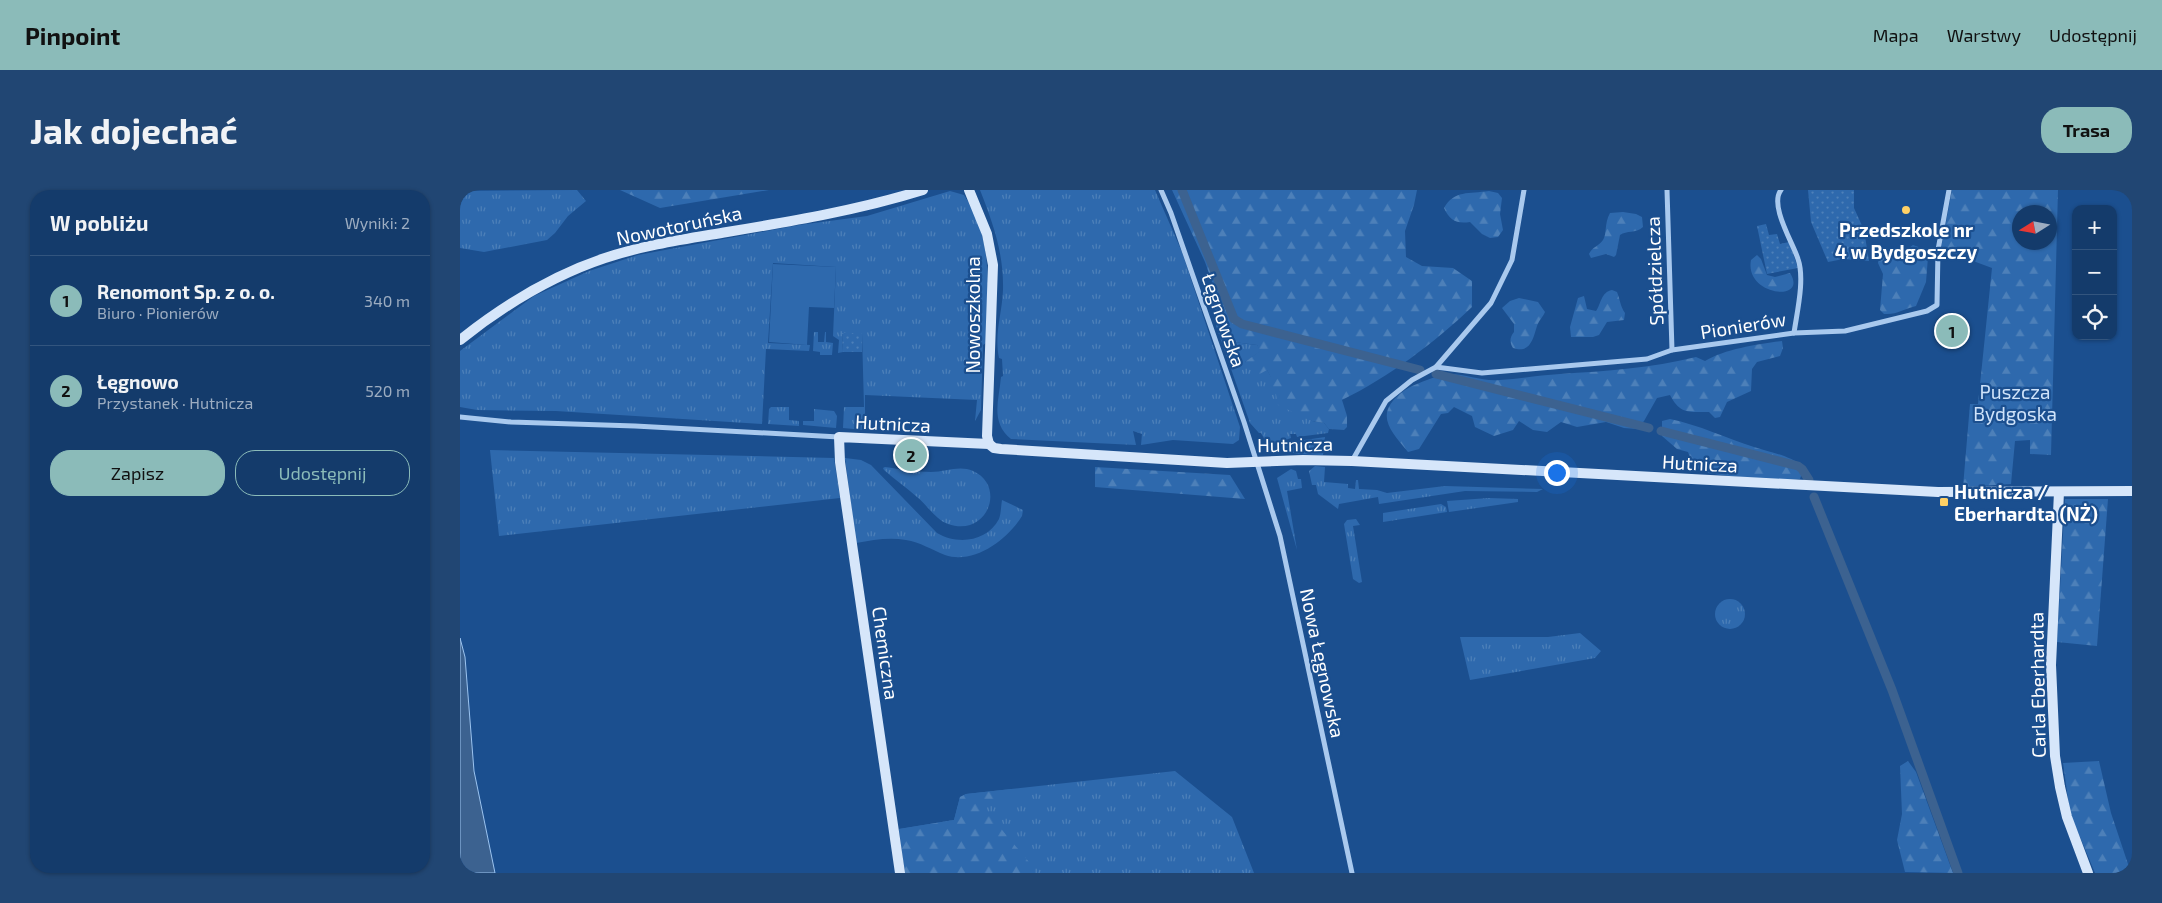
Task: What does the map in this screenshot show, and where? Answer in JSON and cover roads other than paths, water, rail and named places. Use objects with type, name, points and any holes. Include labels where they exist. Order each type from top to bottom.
[{"type":"street","name":"Nowotoruńska","points":[[460,340],[503,308],[528,293],[605,258],[670,242],[864,207],[923,190]]},
{"type":"street","name":"Nowoszkolna","points":[[969,190],[987,234],[993,264],[987,436],[989,444]]},
{"type":"street","name":"Łęgnowska","points":[[1161,190],[1187,258],[1256,462]]},
{"type":"street","points":[[1352,461],[1386,401],[1412,380],[1436,367],[1485,311],[1512,260],[1524,190]]},
{"type":"street","name":"Spółdzielcza","points":[[1667,190],[1672,350]]},
{"type":"street","points":[[1781,190],[1778,194],[1778,206],[1800,266],[1794,333]]},
{"type":"street","name":"Pionierów","points":[[1436,367],[1482,373],[1646,359],[1672,350],[1794,333],[1845,331],[1927,311],[1937,305],[1938,250],[1949,190]]},
{"type":"street","name":"Hutnicza","points":[[460,417],[511,422],[635,426],[989,444],[1001,450],[1227,463],[1303,460],[1352,461],[1833,488],[1944,492],[2132,491]]},
{"type":"street","name":"Chemiczna","points":[[839,437],[840,462],[900,873]]},
{"type":"street","name":"Nowa Łęgnowska","points":[[1256,462],[1280,536],[1352,873]]},
{"type":"street","name":"Carla Eberhardta","points":[[2059,492],[2050,665],[2055,756],[2067,817],[2088,873]]},
{"type":"waterway","points":[[1182,190],[1234,319],[1242,324],[1420,370]]},
{"type":"waterway","points":[[1436,374],[1649,428]]},
{"type":"waterway","points":[[1661,431],[1798,466],[1809,480]]},
{"type":"waterway","points":[[1814,497],[1892,690],[1958,873]]},
{"type":"place","name":"Przedszkole nr 4 w Bydgoszczy","points":[[1906,210]]},
{"type":"place","name":"Renomont Sp. z o. o.","points":[[1952,331]]},
{"type":"place","name":"Łęgnowo","points":[[911,455]]},
{"type":"place","name":"Hutnicza / Eberhardta (NŻ)","points":[[1944,502]]},
{"type":"park label","name":"Puszcza Bydgoska","points":[[2015,402]]}]
